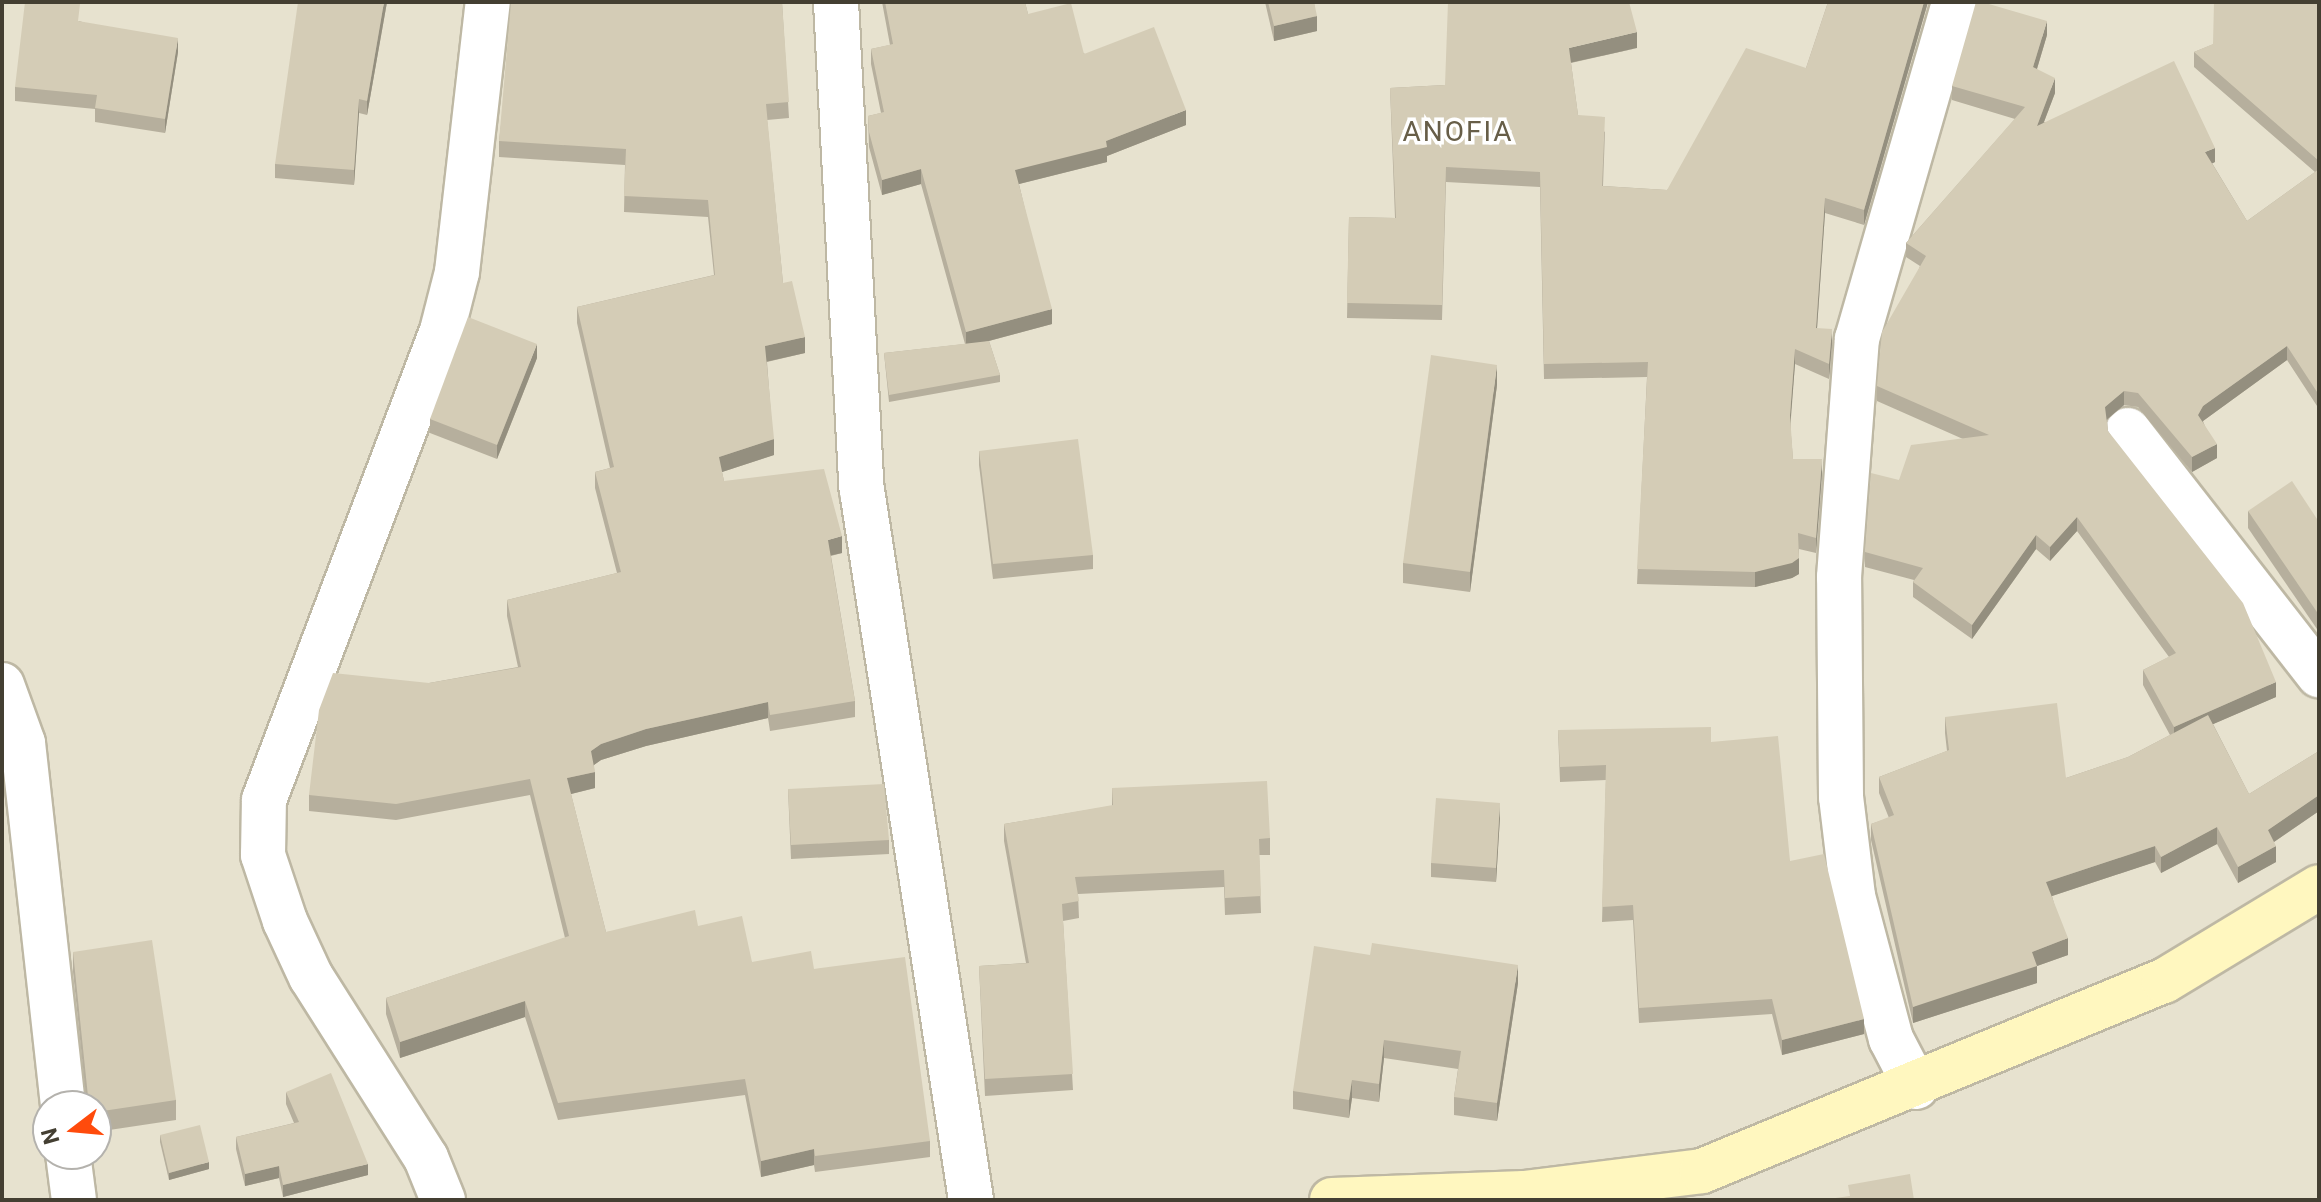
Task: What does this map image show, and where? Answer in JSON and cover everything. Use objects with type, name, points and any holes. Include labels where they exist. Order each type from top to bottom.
[{"type":"main road","points":[[1332,1200],[1524,1193],[1702,1171],[1916,1087],[2164,981],[2319,887]]},
{"type":"street","points":[[443,1200],[426,1158],[311,977],[285,921],[263,855],[264,800],[442,331],[457,272],[488,2]]},
{"type":"street","points":[[836,2],[862,490],[971,1200]]},
{"type":"street","points":[[1916,1087],[1891,1039],[1853,896],[1841,797],[1839,577],[1857,339],[1954,2]]},
{"type":"street","points":[[2128,430],[2319,675]]},
{"type":"street","points":[[2,685],[23,743],[61,1090]]},
{"type":"street","points":[[70,1170],[74,1200]]},
{"type":"shaded area","points":[[2,2],[2319,2],[2319,1200],[2,1200]]},
{"type":"building","points":[[25,2],[80,4],[78,21],[178,38],[165,119],[95,108],[97,95],[15,87]]},
{"type":"building","points":[[298,2],[384,2],[367,101],[359,99],[354,170],[275,164]]},
{"type":"building","points":[[782,2],[789,102],[766,104],[783,283],[792,281],[805,337],[765,346],[774,439],[719,457],[724,481],[824,469],[842,536],[828,540],[855,701],[770,715],[768,702],[646,729],[601,744],[591,751],[595,772],[567,778],[606,932],[695,910],[698,926],[742,916],[752,962],[811,951],[814,969],[905,957],[930,1141],[815,1156],[814,1149],[761,1161],[745,1079],[558,1103],[525,1001],[400,1042],[386,998],[569,936],[530,779],[396,804],[309,795],[319,710],[333,673],[429,683],[521,667],[507,600],[621,572],[595,472],[614,467],[577,307],[715,275],[708,200],[624,196],[626,149],[499,141],[511,3]]},
{"type":"building","points":[[885,2],[1025,2],[1028,14],[1071,3],[1084,54],[1154,27],[1186,110],[1106,141],[1107,147],[1015,170],[1052,309],[966,332],[921,169],[882,180],[869,132],[868,116],[884,112],[871,49],[893,44]]},
{"type":"building","points":[[1268,2],[1314,2],[1317,16],[1274,26]]},
{"type":"building","points":[[1448,2],[1629,2],[1637,32],[1569,48],[1578,115],[1605,117],[1602,186],[1667,190],[1746,48],[1806,68],[1828,2],[1924,2],[1864,210],[1825,198],[1816,328],[1832,329],[1829,364],[1795,349],[1790,415],[1793,459],[1822,459],[1816,538],[1798,533],[1799,558],[1792,563],[1755,572],[1637,569],[1648,362],[1544,364],[1540,172],[1446,167],[1442,305],[1347,303],[1349,217],[1396,218],[1390,88],[1445,85]]},
{"type":"building","points":[[1976,2],[2047,21],[2033,67],[2055,78],[2037,126],[2174,61],[2215,148],[2205,152],[2247,221],[2319,169],[2319,395],[2287,346],[2203,406],[2198,415],[2217,444],[2192,457],[2138,393],[2124,391],[2105,407],[2108,431],[2243,603],[2276,682],[2174,727],[2143,670],[2176,653],[2077,517],[2050,547],[2036,535],[1972,625],[1913,582],[1923,568],[1865,552],[1871,473],[1899,480],[1911,445],[1989,435],[1877,386],[1882,332],[1926,256],[1906,243],[2025,107],[1952,86]]},
{"type":"building","points":[[2214,2],[2319,2],[2319,161],[2194,52],[2213,44]]},
{"type":"building","points":[[468,317],[537,344],[497,445],[430,419]]},
{"type":"building","points":[[989,341],[1000,375],[889,395],[884,353]]},
{"type":"building","points":[[1431,355],[1497,365],[1470,572],[1403,563]]},
{"type":"building","points":[[1078,439],[1093,555],[993,564],[979,451]]},
{"type":"building","points":[[2292,481],[2319,522],[2319,615],[2248,511]]},
{"type":"building","points":[[2057,703],[2066,778],[2128,757],[2208,715],[2249,794],[2319,751],[2319,795],[2268,830],[2276,846],[2238,867],[2217,827],[2161,857],[2155,846],[2046,882],[2068,938],[2032,952],[2037,966],[1913,1007],[1871,824],[1894,815],[1879,777],[1949,750],[1945,717]]},
{"type":"building","points":[[1711,727],[1711,742],[1778,736],[1790,861],[1824,854],[1864,1019],[1782,1040],[1772,999],[1639,1008],[1633,905],[1602,907],[1606,765],[1560,767],[1558,730]]},
{"type":"building","points":[[1267,781],[1270,838],[1259,839],[1261,896],[1225,898],[1224,870],[1075,877],[1079,901],[1062,904],[1073,1074],[985,1079],[979,966],[1029,963],[1004,824],[1113,805],[1112,788]]},
{"type":"building","points":[[884,784],[889,840],[791,845],[788,789]]},
{"type":"building","points":[[1436,798],[1500,803],[1496,868],[1431,863]]},
{"type":"building","points":[[152,940],[176,1100],[112,1110],[112,1090],[87,1090],[73,952]]},
{"type":"building","points":[[1372,943],[1518,965],[1497,1103],[1454,1097],[1461,1051],[1384,1040],[1379,1084],[1352,1080],[1349,1100],[1293,1091],[1314,946],[1370,955]]},
{"type":"building","points":[[331,1073],[368,1164],[283,1185],[279,1166],[245,1174],[236,1137],[299,1122],[286,1092]]},
{"type":"building","points":[[200,1125],[209,1162],[169,1173],[160,1135]]},
{"type":"building","points":[[1910,1174],[1914,1200],[1821,1200],[1850,1196],[1848,1185]]},
{"type":"district","name":"ANOFIA","points":[[1458,132]]}]
